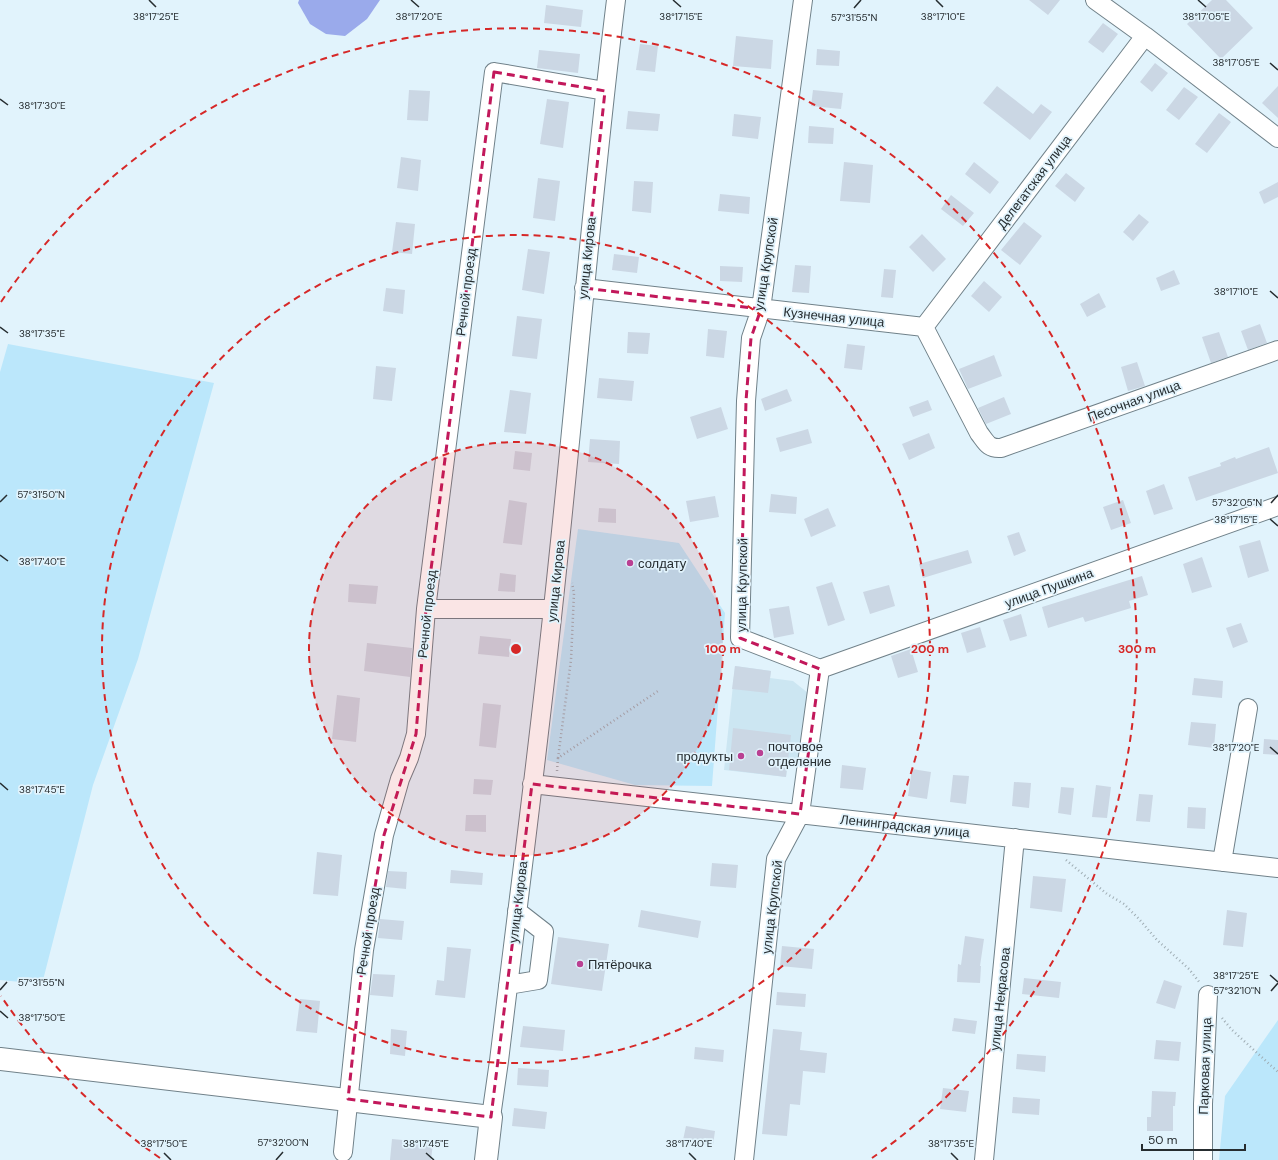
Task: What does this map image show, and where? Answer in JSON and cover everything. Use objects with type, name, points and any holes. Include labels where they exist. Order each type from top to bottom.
[{"type":"main road","points":[[0,1059],[491,1117]]},
{"type":"main road","name":"улица Кирова","points":[[486,1160],[491,1117]]},
{"type":"street","name":"улица Кирова","points":[[491,1117],[553,609],[584,288],[616,0]]},
{"type":"street","name":"улица Крупской","points":[[744,1160],[776,859],[800,814],[820,669],[740,638],[746,401],[751,338],[761,309],[803,0]]},
{"type":"street","points":[[1095,0],[1145,36],[1278,138]]},
{"type":"street","name":"Делегатская улица","points":[[924,327],[1145,36]]},
{"type":"street","name":"Речной проезд","points":[[342,1152],[364,950],[384,835],[400,779],[409,758],[416,734],[426,609],[494,72],[605,91]]},
{"type":"street","name":"Кузнечная улица","points":[[584,288],[924,327]]},
{"type":"street","name":"Песочная улица","points":[[924,327],[979,433],[990,447],[995,448],[1001,448],[1278,350]]},
{"type":"street","name":"улица Пушкина","points":[[820,669],[1278,506]]},
{"type":"street","points":[[426,609],[553,609]]},
{"type":"street","points":[[1222,862],[1248,708]]},
{"type":"street","name":"Ленинградская улица","points":[[532,784],[556,788],[1278,868]]},
{"type":"street","name":"улица Некрасова","points":[[984,1160],[1015,838]]},
{"type":"street","points":[[508,985],[538,980],[544,932],[517,911]]},
{"type":"street","name":"Парковая улица","points":[[1203,1160],[1203,1104],[1208,995]]},
{"type":"path","points":[[556,788],[558,758],[571,660],[574,593],[572,578]]},
{"type":"path","points":[[558,758],[658,691]]},
{"type":"path","points":[[1047,842],[1083,875],[1107,894],[1124,904],[1157,940],[1189,969],[1204,988],[1216,1011],[1232,1030],[1278,1072]]},
{"type":"highlighted area","points":[[494,72],[605,91],[584,288],[761,309],[751,338],[746,401],[740,638],[820,669],[800,814],[532,784],[491,1117],[348,1099],[364,950],[384,835],[416,734],[426,609]]},
{"type":"shaded area","points":[[8,344],[214,383],[138,659],[93,785],[42,984],[0,980],[0,372]]},
{"type":"shaded area","points":[[578,529],[679,543],[725,613],[712,786],[635,785],[547,760]]},
{"type":"shaded area","points":[[735,666],[771,671],[770,678],[793,681],[808,693],[802,761],[788,759],[786,777],[724,770]]},
{"type":"shaded area","points":[[1278,1020],[1278,1160],[1219,1160],[1225,1096]]},
{"type":"water","points":[[299,0],[380,0],[367,19],[345,36],[326,34],[310,24],[298,3]]},
{"type":"building","points":[[1029,0],[1060,0],[1048,15]]},
{"type":"building","points":[[1212,0],[1226,0],[1253,28],[1221,59],[1187,24]]},
{"type":"building","points":[[546,5],[583,10],[581,27],[544,23]]},
{"type":"building","points":[[1103,23],[1118,34],[1103,53],[1088,42]]},
{"type":"building","points":[[736,36],[773,40],[771,69],[733,66]]},
{"type":"building","points":[[640,44],[658,46],[655,72],[636,70]]},
{"type":"building","points":[[817,49],[840,51],[839,66],[816,65]]},
{"type":"building","points":[[539,50],[580,54],[578,73],[537,68]]},
{"type":"building","points":[[1155,63],[1168,73],[1152,92],[1140,82]]},
{"type":"building","points":[[997,86],[1033,114],[1041,104],[1052,112],[1030,140],[983,103]]},
{"type":"building","points":[[1278,86],[1278,118],[1262,103]]},
{"type":"building","points":[[1184,87],[1198,97],[1179,120],[1166,110]]},
{"type":"building","points":[[409,90],[430,91],[428,121],[407,120]]},
{"type":"building","points":[[813,90],[843,93],[841,109],[811,106]]},
{"type":"building","points":[[547,99],[569,102],[563,148],[540,144]]},
{"type":"building","points":[[628,111],[660,114],[658,131],[626,129]]},
{"type":"building","points":[[1219,113],[1231,122],[1207,153],[1195,144]]},
{"type":"building","points":[[734,114],[761,117],[758,139],[732,136]]},
{"type":"building","points":[[809,126],[834,128],[833,144],[808,143]]},
{"type":"building","points":[[401,157],[421,160],[418,191],[397,188]]},
{"type":"building","points":[[844,162],[873,165],[870,203],[840,201]]},
{"type":"building","points":[[974,162],[999,182],[990,194],[965,174]]},
{"type":"building","points":[[1066,173],[1085,188],[1075,202],[1055,186]]},
{"type":"building","points":[[538,178],[560,181],[555,221],[533,218]]},
{"type":"building","points":[[634,181],[653,182],[651,213],[632,211]]},
{"type":"building","points":[[1278,182],[1278,197],[1264,204],[1259,192]]},
{"type":"building","points":[[720,194],[750,197],[749,214],[718,211]]},
{"type":"building","points":[[951,195],[974,213],[963,226],[941,209]]},
{"type":"building","points":[[1139,214],[1149,222],[1133,241],[1123,232]]},
{"type":"building","points":[[396,222],[415,224],[412,254],[392,252]]},
{"type":"building","points":[[1024,222],[1042,236],[1020,265],[1001,250]]},
{"type":"building","points":[[922,234],[946,259],[933,272],[909,247]]},
{"type":"building","points":[[528,249],[550,252],[544,294],[522,290]]},
{"type":"building","points":[[614,254],[639,257],[637,273],[612,270]]},
{"type":"building","points":[[795,265],[811,266],[809,293],[792,292]]},
{"type":"building","points":[[720,266],[743,267],[742,282],[720,281]]},
{"type":"building","points":[[884,269],[896,270],[893,298],[881,297]]},
{"type":"building","points":[[1174,270],[1180,284],[1161,291],[1156,278]]},
{"type":"building","points":[[984,281],[1002,297],[989,312],[971,296]]},
{"type":"building","points":[[386,288],[405,290],[403,314],[383,311]]},
{"type":"building","points":[[1099,293],[1106,307],[1087,317],[1080,304]]},
{"type":"building","points":[[517,316],[542,319],[537,359],[512,356]]},
{"type":"building","points":[[1260,324],[1267,343],[1248,350],[1241,331]]},
{"type":"building","points":[[708,329],[727,331],[724,358],[706,356]]},
{"type":"building","points":[[628,332],[650,333],[648,354],[627,353]]},
{"type":"building","points":[[1219,332],[1228,357],[1211,363],[1202,337]]},
{"type":"building","points":[[847,344],[865,346],[862,370],[844,368]]},
{"type":"building","points":[[994,355],[1002,376],[968,389],[959,369]]},
{"type":"building","points":[[1137,362],[1145,386],[1128,391],[1121,367]]},
{"type":"building","points":[[376,366],[396,368],[392,401],[373,399]]},
{"type":"building","points":[[599,378],[634,381],[632,401],[597,398]]},
{"type":"building","points":[[787,389],[792,401],[765,411],[761,399]]},
{"type":"building","points":[[510,390],[531,393],[526,434],[504,432]]},
{"type":"building","points":[[1004,397],[1011,414],[986,424],[978,408]]},
{"type":"building","points":[[928,400],[932,410],[913,417],[909,407]]},
{"type":"building","points":[[721,407],[728,429],[697,439],[690,417]]},
{"type":"building","points":[[808,429],[812,443],[780,452],[776,438]]},
{"type":"building","points":[[929,433],[935,448],[909,460],[902,444]]},
{"type":"building","points":[[590,439],[620,441],[619,464],[588,462]]},
{"type":"building","points":[[1269,447],[1278,473],[1196,501],[1188,477],[1221,466],[1220,463],[1235,457],[1236,459]]},
{"type":"building","points":[[515,451],[532,453],[530,471],[513,469]]},
{"type":"building","points":[[1164,484],[1173,509],[1154,515],[1146,491]]},
{"type":"building","points":[[771,494],[797,497],[796,514],[769,512]]},
{"type":"building","points":[[715,496],[719,517],[690,522],[686,501]]},
{"type":"building","points":[[509,500],[527,503],[522,545],[503,543]]},
{"type":"building","points":[[1123,500],[1131,523],[1111,530],[1103,507]]},
{"type":"building","points":[[599,508],[616,509],[616,523],[598,522]]},
{"type":"building","points":[[828,508],[836,526],[811,537],[804,519]]},
{"type":"building","points":[[1019,532],[1026,551],[1014,556],[1007,536]]},
{"type":"building","points":[[1260,540],[1269,571],[1248,578],[1239,546]]},
{"type":"building","points":[[968,550],[972,563],[923,578],[919,564]]},
{"type":"building","points":[[1202,557],[1212,587],[1192,593],[1183,564]]},
{"type":"building","points":[[500,573],[516,575],[515,592],[498,591]]},
{"type":"building","points":[[1142,576],[1148,595],[1129,601],[1131,608],[1085,622],[1083,617],[1048,628],[1042,607]]},
{"type":"building","points":[[832,582],[845,620],[828,626],[816,587]]},
{"type":"building","points":[[349,584],[378,586],[376,604],[348,602]]},
{"type":"building","points":[[889,585],[895,606],[870,614],[863,592]]},
{"type":"building","points":[[789,606],[794,634],[774,638],[769,609]]},
{"type":"building","points":[[1021,614],[1027,636],[1010,641],[1003,620]]},
{"type":"building","points":[[1241,623],[1248,642],[1233,648],[1226,628]]},
{"type":"building","points":[[980,627],[986,647],[967,653],[961,633]]},
{"type":"building","points":[[480,636],[511,639],[509,657],[478,654]]},
{"type":"building","points":[[367,643],[412,648],[410,677],[364,671]]},
{"type":"building","points":[[911,649],[918,672],[898,678],[891,656]]},
{"type":"building","points":[[735,666],[771,671],[768,693],[732,689]]},
{"type":"building","points":[[1194,678],[1223,681],[1222,698],[1192,695]]},
{"type":"building","points":[[337,695],[360,698],[356,742],[332,739]]},
{"type":"building","points":[[483,703],[501,705],[496,748],[479,746]]},
{"type":"building","points":[[1191,722],[1216,724],[1214,748],[1188,745]]},
{"type":"building","points":[[733,728],[791,735],[786,777],[729,770]]},
{"type":"building","points":[[1264,739],[1278,740],[1278,755],[1263,754]]},
{"type":"building","points":[[842,765],[866,768],[863,790],[840,788]]},
{"type":"building","points":[[912,769],[931,772],[927,799],[908,796]]},
{"type":"building","points":[[953,775],[969,776],[966,804],[950,802]]},
{"type":"building","points":[[474,779],[493,780],[491,795],[473,794]]},
{"type":"building","points":[[1014,782],[1031,783],[1029,808],[1012,806]]},
{"type":"building","points":[[1096,785],[1111,787],[1107,818],[1092,817]]},
{"type":"building","points":[[1061,787],[1074,788],[1071,815],[1058,813]]},
{"type":"building","points":[[1139,794],[1153,795],[1150,822],[1136,821]]},
{"type":"building","points":[[1188,807],[1206,808],[1205,829],[1187,828]]},
{"type":"building","points":[[466,815],[486,815],[486,832],[465,831]]},
{"type":"building","points":[[317,852],[342,855],[338,896],[313,894]]},
{"type":"building","points":[[712,863],[738,865],[736,888],[710,886]]},
{"type":"building","points":[[451,870],[483,873],[482,885],[450,883]]},
{"type":"building","points":[[388,871],[407,872],[406,889],[386,887]]},
{"type":"building","points":[[1033,876],[1066,879],[1062,912],[1030,908]]},
{"type":"building","points":[[641,910],[701,921],[698,938],[638,927]]},
{"type":"building","points":[[1227,910],[1247,913],[1243,947],[1223,945]]},
{"type":"building","points":[[380,919],[404,921],[402,940],[378,938]]},
{"type":"building","points":[[965,936],[984,939],[980,966],[980,983],[957,982],[958,964],[961,965]]},
{"type":"building","name":"Пятёрочка","points":[[558,937],[609,944],[602,991],[551,984]]},
{"type":"building","points":[[782,946],[814,949],[812,969],[780,966]]},
{"type":"building","points":[[447,947],[471,949],[465,998],[435,995],[437,980],[444,981]]},
{"type":"building","points":[[373,974],[395,975],[393,997],[370,995]]},
{"type":"building","points":[[1024,978],[1061,982],[1059,998],[1022,994]]},
{"type":"building","points":[[1164,980],[1182,986],[1175,1009],[1156,1003]]},
{"type":"building","points":[[777,992],[806,994],[805,1007],[776,1005]]},
{"type":"building","points":[[300,999],[320,1001],[317,1033],[296,1031]]},
{"type":"building","points":[[954,1018],[977,1021],[975,1034],[952,1031]]},
{"type":"building","points":[[523,1026],[565,1030],[563,1051],[520,1047]]},
{"type":"building","points":[[391,1029],[407,1031],[405,1056],[390,1054]]},
{"type":"building","points":[[773,1029],[802,1032],[800,1050],[827,1053],[825,1073],[803,1071],[800,1105],[790,1104],[787,1136],[762,1134]]},
{"type":"building","points":[[1156,1040],[1181,1042],[1179,1061],[1154,1059]]},
{"type":"building","points":[[695,1047],[724,1050],[723,1062],[694,1059]]},
{"type":"building","points":[[1017,1054],[1046,1056],[1045,1072],[1016,1069]]},
{"type":"building","points":[[518,1068],[549,1070],[548,1087],[517,1085]]},
{"type":"building","points":[[943,1088],[969,1091],[966,1112],[940,1109]]},
{"type":"building","points":[[1152,1091],[1176,1092],[1175,1106],[1173,1106],[1173,1131],[1147,1131],[1147,1117],[1151,1117]]},
{"type":"building","points":[[1013,1097],[1040,1099],[1039,1115],[1012,1113]]},
{"type":"building","points":[[514,1108],[547,1112],[545,1129],[512,1126]]},
{"type":"building","points":[[686,1126],[715,1131],[713,1145],[683,1140]]},
{"type":"building","points":[[392,1139],[433,1143],[431,1160],[390,1160]]},
{"type":"place","name":"солдату","points":[[630,563]]},
{"type":"place","name":"почтовое отделение","points":[[760,753]]},
{"type":"place","name":"продукты","points":[[741,756]]},
{"type":"place","name":"Пятёрочка","points":[[580,964]]}]
